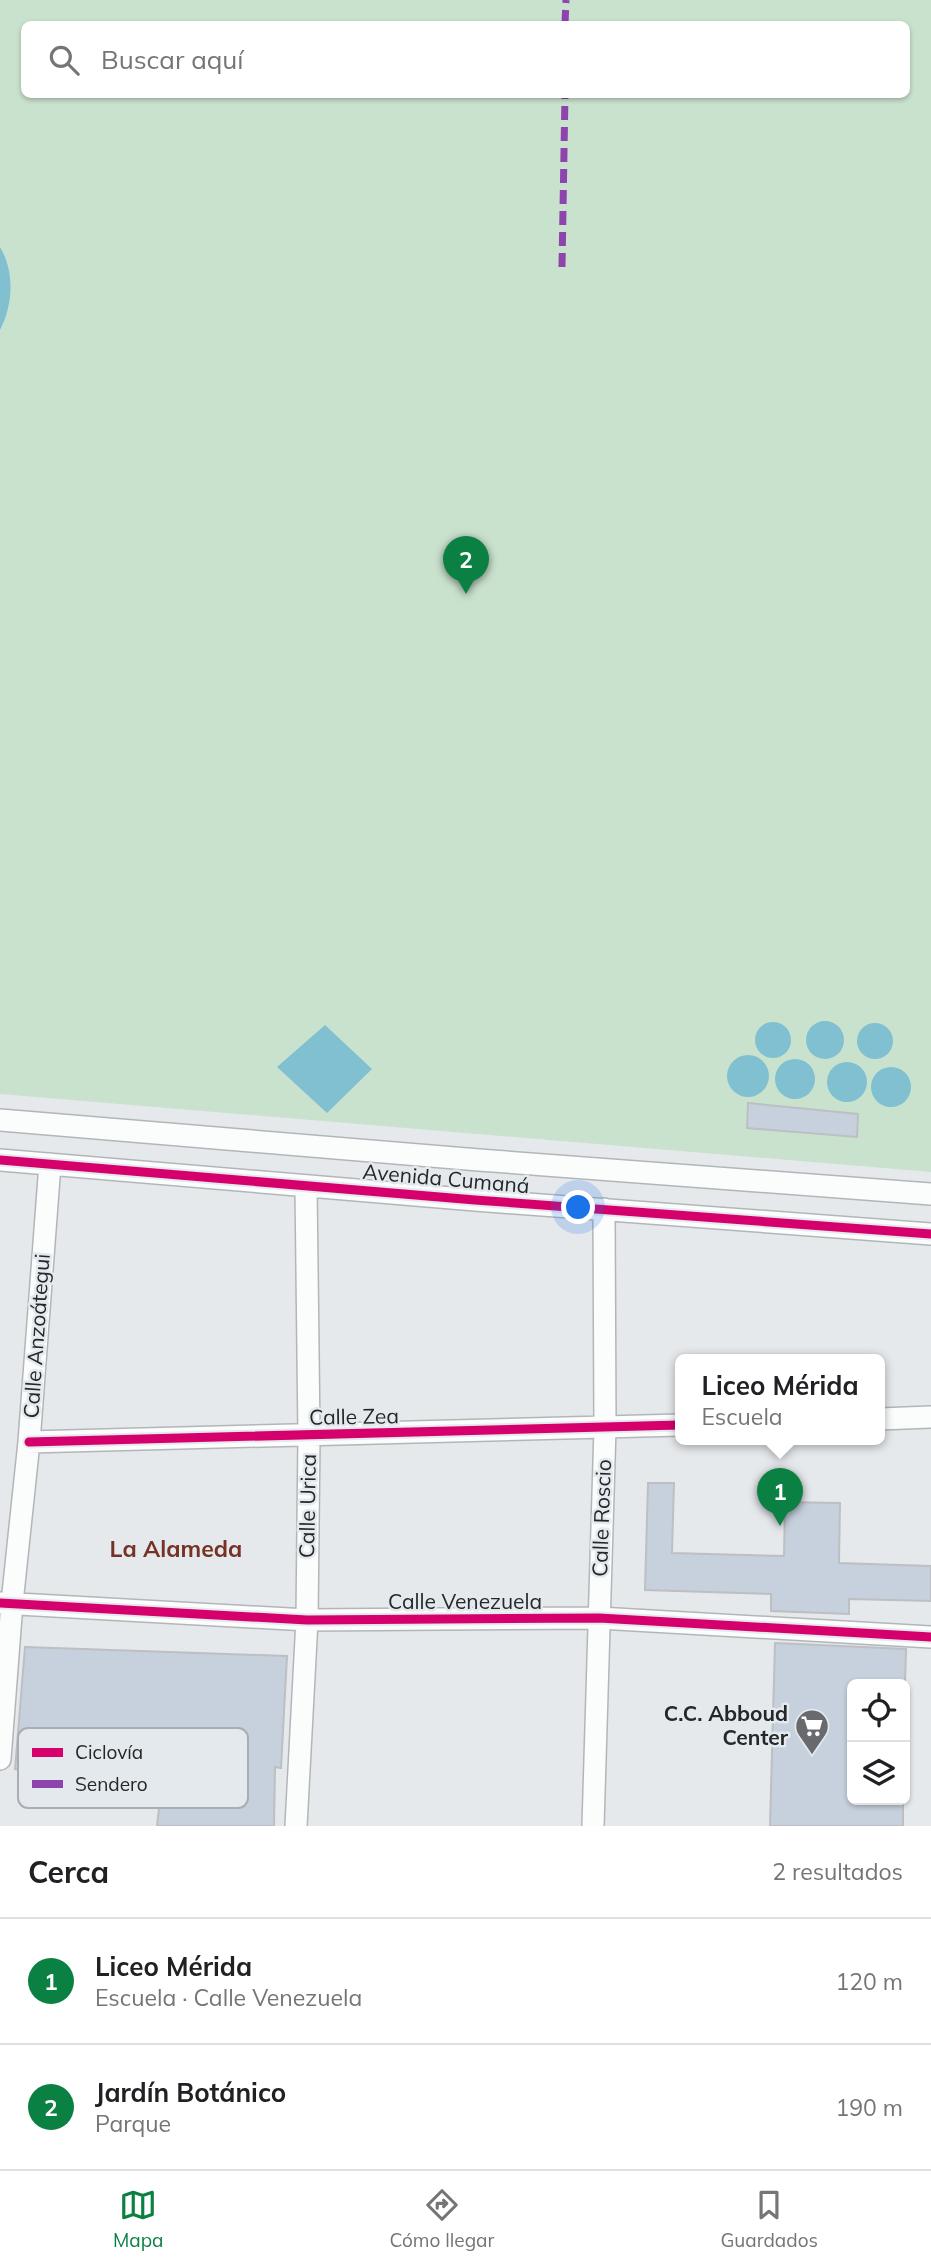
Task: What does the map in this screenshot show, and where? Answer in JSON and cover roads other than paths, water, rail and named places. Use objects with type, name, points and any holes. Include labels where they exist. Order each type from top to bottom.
[{"type":"street","name":"Avenida Cumaná","points":[[0,1120],[931,1194]]},
{"type":"street","name":"Avenida Cumaná","points":[[0,1160],[931,1234]]},
{"type":"street","name":"Calle Anzoátegui","points":[[0,1759],[6,1603],[29,1442],[50,1164]]},
{"type":"street","name":"Calle Urica","points":[[296,1826],[306,1620],[309,1436],[306,1186]]},
{"type":"street","name":"Calle Roscio","points":[[593,1826],[605,1428],[604,1209]]},
{"type":"street","points":[[885,1419],[931,1417]]},
{"type":"street","name":"Calle Zea","points":[[29,1442],[675,1425]]},
{"type":"street","name":"Calle Venezuela","points":[[6,1603],[306,1620],[599,1618],[931,1637]]},
{"type":"water","points":[[0,247],[8,267],[10,299],[0,330]]},
{"type":"water","points":[[825,1021],[838,1027],[844,1040],[838,1053],[825,1059],[812,1053],[806,1040],[812,1027]]},
{"type":"water","points":[[773,1022],[785,1028],[791,1040],[785,1052],[773,1058],[761,1052],[755,1040],[761,1028]]},
{"type":"water","points":[[875,1023],[888,1028],[893,1041],[888,1054],[875,1059],[862,1054],[857,1041],[862,1028]]},
{"type":"water","points":[[325,1025],[372,1069],[327,1113],[277,1067]]},
{"type":"water","points":[[748,1055],[763,1061],[769,1076],[763,1091],[748,1097],[733,1091],[727,1076],[733,1061]]},
{"type":"water","points":[[795,1059],[803,1060],[809,1065],[814,1071],[814,1087],[809,1093],[803,1098],[795,1099],[787,1098],[781,1093],[776,1087],[775,1079],[776,1071],[781,1065],[787,1060]]},
{"type":"water","points":[[847,1062],[855,1063],[861,1068],[866,1074],[866,1090],[861,1096],[855,1101],[847,1102],[839,1101],[833,1096],[828,1090],[827,1082],[828,1074],[833,1068],[839,1063]]},
{"type":"water","points":[[891,1067],[899,1068],[905,1073],[910,1079],[910,1095],[905,1101],[899,1106],[891,1107],[883,1106],[877,1101],[872,1095],[871,1087],[872,1079],[877,1073],[883,1068]]},
{"type":"place","name":"Jardín Botánico","points":[[466,594]]},
{"type":"place","name":"Liceo Mérida","points":[[780,1526]]},
{"type":"place","name":"C.C. Abboud Center","points":[[812,1756]]},
{"type":"district","name":"La Alameda","points":[[176,1549]]}]
